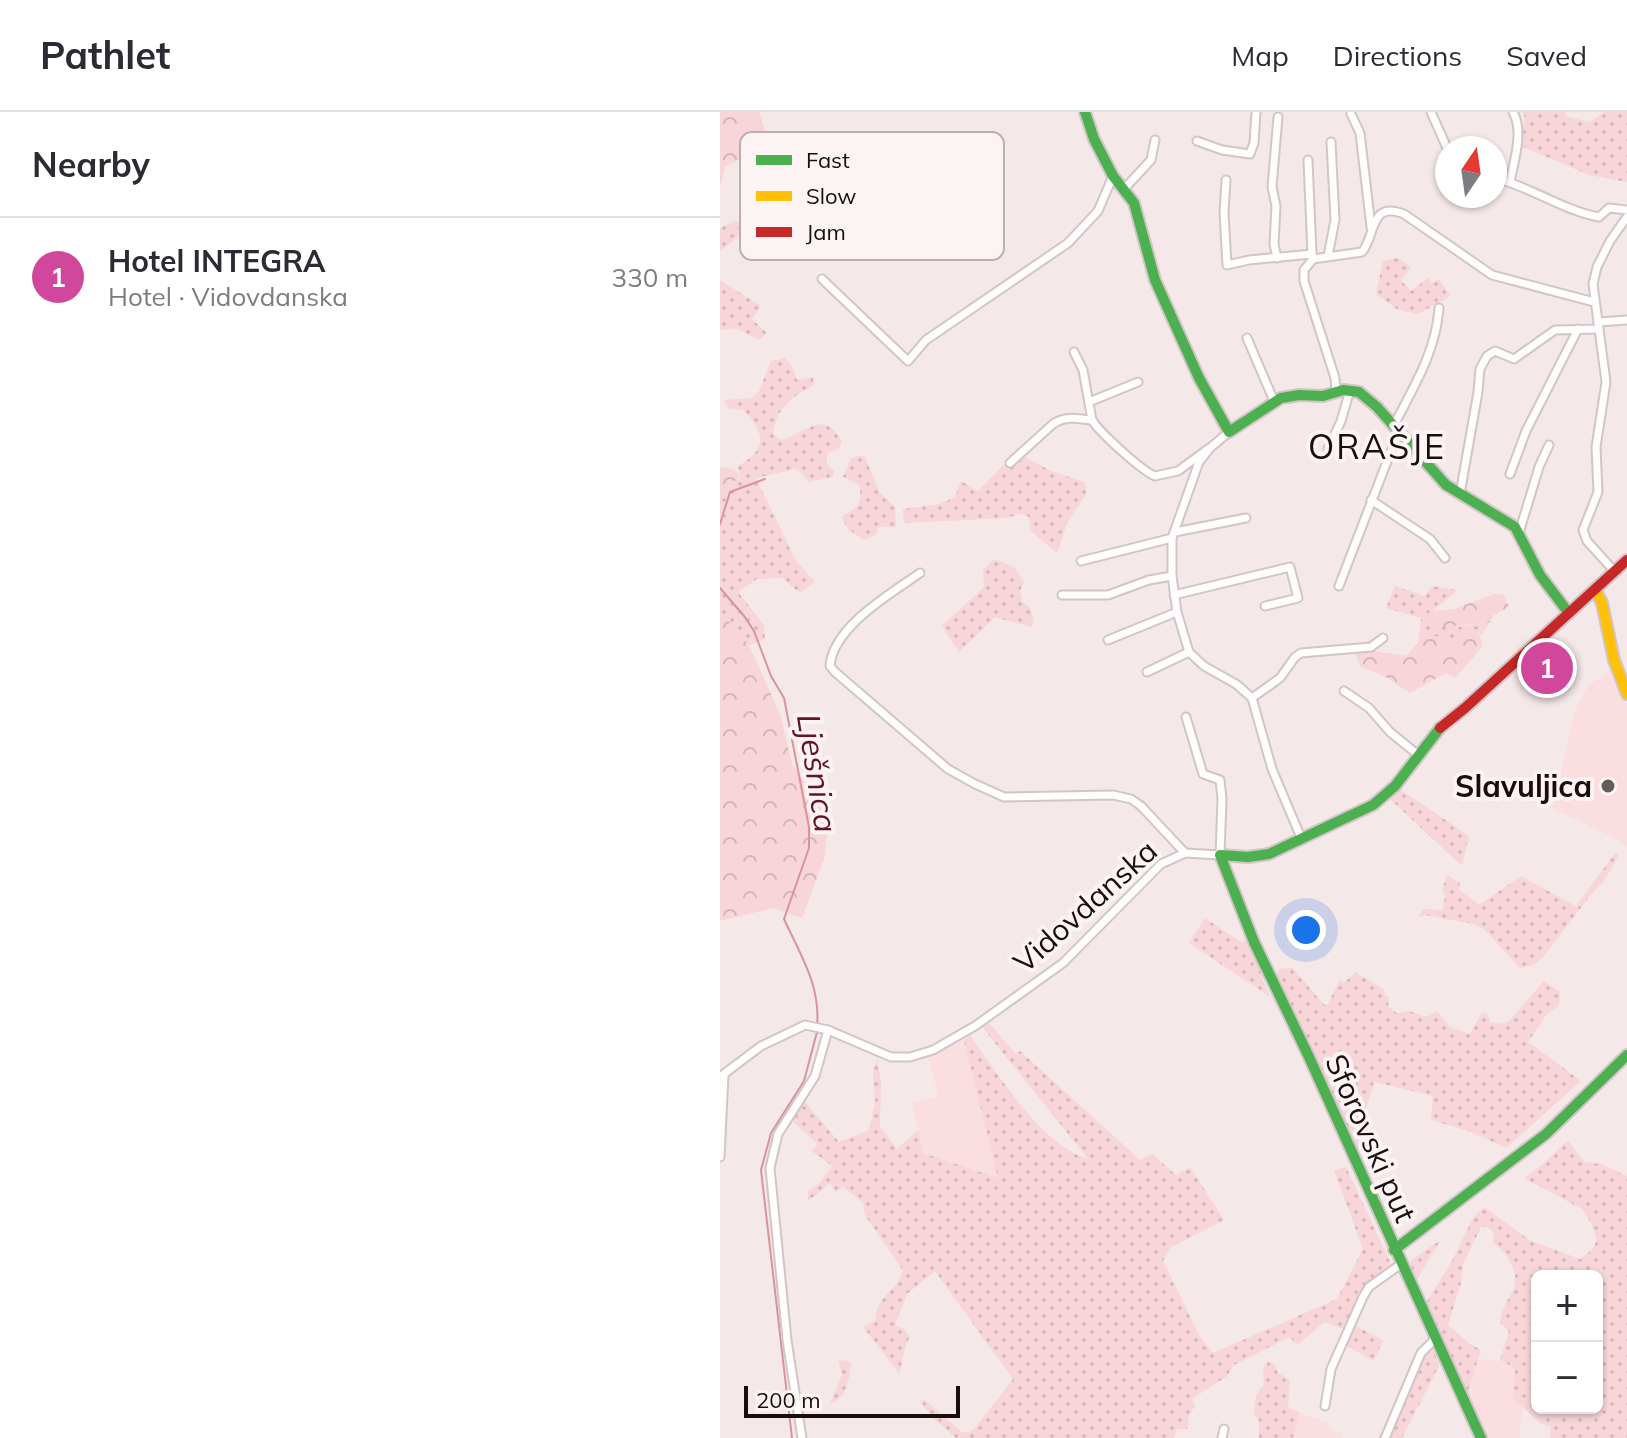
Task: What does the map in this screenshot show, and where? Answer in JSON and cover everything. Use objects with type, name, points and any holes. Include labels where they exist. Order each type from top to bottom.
[{"type":"street","points":[[1085,112],[1094,139],[1113,176],[1134,203],[1155,280],[1199,378],[1229,432]]},
{"type":"street","points":[[1197,141],[1222,150],[1250,154],[1254,143],[1256,112]]},
{"type":"street","points":[[1431,112],[1442,136]]},
{"type":"street","points":[[1510,182],[1517,120],[1513,112]]},
{"type":"street","points":[[1351,114],[1360,133],[1371,227]]},
{"type":"street","points":[[1277,258],[1274,244],[1276,206],[1272,187],[1278,117]]},
{"type":"street","points":[[1124,189],[1151,160],[1155,140]]},
{"type":"street","points":[[1328,256],[1335,220],[1331,142]]},
{"type":"street","points":[[1308,160],[1312,257],[1303,274],[1335,378],[1336,391]]},
{"type":"street","points":[[822,279],[908,361],[926,340],[1068,243],[1098,211],[1113,176]]},
{"type":"street","points":[[1226,180],[1227,265],[1249,260],[1362,252],[1376,219],[1385,212],[1400,212],[1492,275],[1594,302]]},
{"type":"street","points":[[1507,181],[1580,213],[1599,217],[1609,208],[1627,210]]},
{"type":"street","points":[[1615,572],[1587,541],[1583,530],[1598,492],[1596,447],[1606,382],[1593,284],[1597,267],[1610,241],[1627,217]]},
{"type":"street","points":[[1339,586],[1396,430],[1435,340],[1439,308]]},
{"type":"street","points":[[1460,494],[1480,369],[1487,356],[1495,351],[1516,359],[1555,330],[1627,320]]},
{"type":"street","points":[[1510,474],[1526,431],[1578,329]]},
{"type":"street","points":[[1247,338],[1274,401]]},
{"type":"street","points":[[1074,352],[1083,370],[1092,420],[1097,429],[1137,465],[1155,476],[1178,471],[1274,401],[1289,396],[1323,396],[1350,390],[1368,397],[1446,485],[1505,519],[1519,533],[1540,575],[1568,612]]},
{"type":"street","points":[[1089,402],[1138,382]]},
{"type":"street","points":[[1328,449],[1350,390]]},
{"type":"street","points":[[1010,463],[1061,419],[1092,420]]},
{"type":"street","points":[[1519,533],[1549,445]]},
{"type":"street","points":[[1210,448],[1199,462],[1174,535],[1172,576],[1177,612],[1189,652],[1204,666],[1236,684],[1252,698],[1272,769],[1302,840]]},
{"type":"street","points":[[1371,500],[1430,539],[1445,558]]},
{"type":"street","points":[[1081,561],[1246,518]]},
{"type":"street","name":"Vidovdanska","points":[[722,1076],[761,1046],[805,1025],[825,1029],[891,1057],[910,1057],[933,1050],[975,1026],[1063,963],[1155,869],[1173,856],[1185,853],[1257,856],[1302,840],[1373,805],[1395,786],[1441,726],[1465,708],[1627,560]]},
{"type":"street","points":[[1174,595],[1290,567],[1298,598],[1265,606]]},
{"type":"street","points":[[920,573],[880,601],[845,632],[831,653],[830,666],[835,672],[948,769],[975,784],[1004,797],[1113,795],[1131,799],[1185,853]]},
{"type":"street","points":[[1062,595],[1108,595],[1149,580],[1172,576]]},
{"type":"street","points":[[1595,589],[1602,603],[1606,632],[1622,669],[1627,694]]},
{"type":"street","points":[[1108,640],[1177,612]]},
{"type":"street","points":[[1252,698],[1280,678],[1301,653],[1371,647],[1383,638]]},
{"type":"street","points":[[1147,672],[1189,652]]},
{"type":"street","points":[[1344,691],[1369,708],[1390,732],[1417,754]]},
{"type":"street","points":[[1186,717],[1203,774],[1220,780],[1220,855]]},
{"type":"street","name":"Sforovski put","points":[[1220,855],[1254,942],[1481,1438]]},
{"type":"street","points":[[802,1438],[787,1340],[770,1168],[778,1134],[815,1076],[825,1029]]},
{"type":"street","points":[[1394,1250],[1500,1171],[1596,1090],[1627,1055]]},
{"type":"street","points":[[720,1157],[722,1076]]},
{"type":"street","points":[[1325,1406],[1331,1369],[1363,1297],[1369,1287],[1401,1264]]},
{"type":"street","points":[[1385,1438],[1421,1353],[1435,1339]]},
{"type":"shaded area","points":[[1611,670],[1627,706],[1627,847],[1617,839],[1553,809],[1574,713],[1588,686]]},
{"type":"shaded area","points":[[964,1040],[999,1179],[923,1153],[912,1103],[939,1097],[928,1057]]},
{"type":"shaded area","points":[[1479,1359],[1500,1360],[1515,1367],[1513,1398],[1523,1408],[1519,1438],[1487,1438],[1467,1395]]},
{"type":"shaded area","points":[[1299,1412],[1330,1424],[1329,1428],[1343,1435],[1341,1438],[1293,1438]]},
{"type":"green space","points":[[720,112],[759,112],[765,132],[740,132],[740,159],[725,167],[720,188]]},
{"type":"green space","points":[[1523,112],[1564,112],[1568,117],[1590,122],[1604,112],[1627,112],[1627,182],[1589,175],[1519,145],[1525,118]]},
{"type":"green space","points":[[735,221],[740,222],[740,234],[720,252],[720,228]]},
{"type":"green space","points":[[1398,258],[1411,267],[1401,280],[1411,291],[1428,278],[1432,283],[1439,279],[1450,296],[1418,314],[1398,310],[1376,294],[1383,261]]},
{"type":"green space","points":[[720,280],[761,306],[752,319],[767,333],[760,340],[735,328],[720,330]]},
{"type":"green space","points":[[785,358],[797,380],[813,377],[814,385],[786,404],[777,418],[773,435],[781,440],[822,424],[829,426],[842,442],[838,449],[828,453],[826,463],[834,471],[833,477],[808,482],[795,469],[756,478],[796,561],[815,582],[800,593],[782,578],[757,579],[738,592],[764,625],[765,639],[749,645],[720,611],[720,493],[740,478],[738,466],[755,453],[760,441],[756,426],[743,410],[728,408],[724,400],[752,398],[759,391],[771,361]]},
{"type":"green space","points":[[1016,452],[1049,470],[1086,483],[1086,494],[1067,523],[1057,553],[1031,531],[1028,516],[1019,514],[1007,518],[904,523],[903,509],[940,504],[955,497],[961,481],[978,491]]},
{"type":"green space","points":[[864,455],[880,493],[895,507],[896,527],[878,527],[877,534],[864,540],[848,529],[841,517],[860,501],[859,485],[843,477],[851,458]]},
{"type":"green space","points":[[720,467],[734,469],[740,477],[720,493]]},
{"type":"green space","points":[[994,559],[1014,567],[1024,582],[1020,591],[1022,601],[1031,609],[1034,621],[1031,627],[995,617],[959,652],[942,626],[984,587],[983,570]]},
{"type":"green space","points":[[1395,586],[1425,596],[1432,586],[1458,590],[1422,619],[1458,627],[1490,622],[1481,636],[1477,630],[1451,642],[1420,630],[1421,618],[1386,608]]},
{"type":"green space","points":[[1494,594],[1504,595],[1509,607],[1494,615],[1490,622],[1446,627],[1421,618],[1431,611],[1454,609]]},
{"type":"green space","points":[[720,611],[749,645],[781,717],[792,764],[828,817],[825,856],[802,918],[773,908],[720,921]]},
{"type":"green space","points":[[1477,629],[1483,646],[1455,678],[1446,673],[1410,693],[1386,677],[1361,667],[1355,652],[1375,651],[1406,656],[1418,643],[1420,630],[1451,642]]},
{"type":"green space","points":[[1401,790],[1469,836],[1462,866],[1390,799]]},
{"type":"green space","points":[[1616,852],[1619,855],[1604,881],[1534,965],[1520,968],[1484,929],[1473,924],[1426,915],[1419,917],[1423,909],[1442,910],[1445,897],[1442,890],[1447,875],[1460,883],[1459,890],[1479,905],[1521,876],[1576,906]]},
{"type":"green space","points":[[1205,918],[1242,943],[1248,939],[1269,996],[1189,943]]},
{"type":"green space","points":[[1293,968],[1324,1005],[1328,1004],[1340,979],[1343,983],[1356,973],[1385,990],[1384,995],[1389,997],[1388,1007],[1397,1013],[1409,1011],[1427,1017],[1437,1011],[1450,1027],[1470,1034],[1481,1014],[1487,1013],[1490,1022],[1502,1024],[1509,1021],[1544,981],[1560,992],[1559,1006],[1547,1014],[1528,1042],[1581,1081],[1506,1148],[1469,1131],[1431,1120],[1433,1096],[1374,1082],[1365,1113],[1366,1129],[1356,1155],[1276,977],[1279,969]]},
{"type":"green space","points":[[989,1023],[1016,1054],[1020,1051],[1140,1160],[1152,1154],[1176,1175],[1190,1167],[1224,1220],[1171,1247],[1163,1261],[1200,1337],[1213,1353],[1337,1299],[1363,1249],[1334,1170],[1346,1167],[1392,1266],[1363,1289],[1346,1330],[1324,1322],[1298,1345],[1289,1337],[1234,1365],[1227,1376],[1192,1399],[1195,1406],[1189,1415],[1187,1429],[1177,1429],[1174,1438],[956,1438],[932,1417],[920,1401],[925,1400],[962,1432],[968,1433],[1013,1379],[935,1271],[907,1294],[895,1325],[903,1328],[910,1337],[899,1373],[863,1327],[876,1320],[879,1305],[903,1271],[865,1215],[863,1203],[843,1187],[836,1192],[830,1183],[808,1201],[808,1191],[818,1185],[832,1166],[812,1151],[818,1144],[791,1120],[805,1102],[839,1142],[869,1130],[875,1103],[873,1072],[877,1059],[881,1082],[880,1126],[897,1149],[918,1130],[923,1153],[998,1178],[964,1040],[970,1036],[1038,1124],[1071,1151],[1089,1160],[983,1028]]},
{"type":"green space","points":[[1568,1140],[1584,1162],[1601,1164],[1627,1176],[1627,1438],[1550,1438],[1551,1427],[1540,1423],[1513,1398],[1515,1368],[1500,1360],[1509,1332],[1500,1322],[1514,1286],[1514,1271],[1503,1251],[1493,1243],[1494,1233],[1487,1227],[1481,1227],[1463,1264],[1461,1283],[1448,1325],[1481,1350],[1467,1395],[1425,1305],[1473,1218],[1484,1207],[1531,1241],[1580,1259],[1593,1249],[1597,1240],[1582,1209],[1524,1178]]},
{"type":"green space","points":[[1441,1240],[1416,1280],[1411,1260]]},
{"type":"green space","points":[[1354,1325],[1383,1340],[1374,1361],[1345,1345]]},
{"type":"green space","points":[[1428,1348],[1433,1348],[1439,1366],[1402,1438],[1390,1438]]},
{"type":"green space","points":[[846,1360],[851,1364],[846,1388],[830,1404],[842,1374],[838,1361]]},
{"type":"green space","points":[[1268,1362],[1274,1363],[1278,1373],[1290,1380],[1288,1408],[1299,1412],[1293,1438],[1259,1438],[1259,1421],[1254,1414],[1256,1395],[1264,1385],[1263,1369]]},
{"type":"waterway","name":"Lješnica","points":[[720,524],[730,492],[765,479]]},
{"type":"waterway","name":"Lješnica","points":[[720,588],[754,631],[771,676],[784,698],[809,827],[809,848],[784,919],[813,984],[817,1026]]},
{"type":"waterway","name":"Lješnica","points":[[792,1438],[761,1170],[771,1133],[804,1081],[817,1032]]},
{"type":"traffic: fast","points":[[1085,112],[1094,139],[1113,176],[1134,203],[1155,280],[1199,378],[1229,432],[1281,398],[1323,396],[1343,390],[1359,392],[1377,407],[1446,485],[1515,527],[1540,575],[1568,612]]},
{"type":"traffic: fast","points":[[1440,728],[1395,786],[1373,805],[1269,854],[1248,857],[1220,855],[1254,942],[1481,1438]]},
{"type":"traffic: fast","points":[[1394,1250],[1546,1134],[1627,1055]]},
{"type":"traffic: slow","points":[[1595,589],[1602,603],[1614,660],[1627,694]]},
{"type":"traffic: jam","points":[[1440,728],[1627,560]]},
{"type":"place","name":"Hotel INTEGRA","points":[[1547,668]]},
{"type":"place","name":"Slavuljica","points":[[1608,786]]},
{"type":"district","name":"ORAŠJE","points":[[1377,446]]}]
